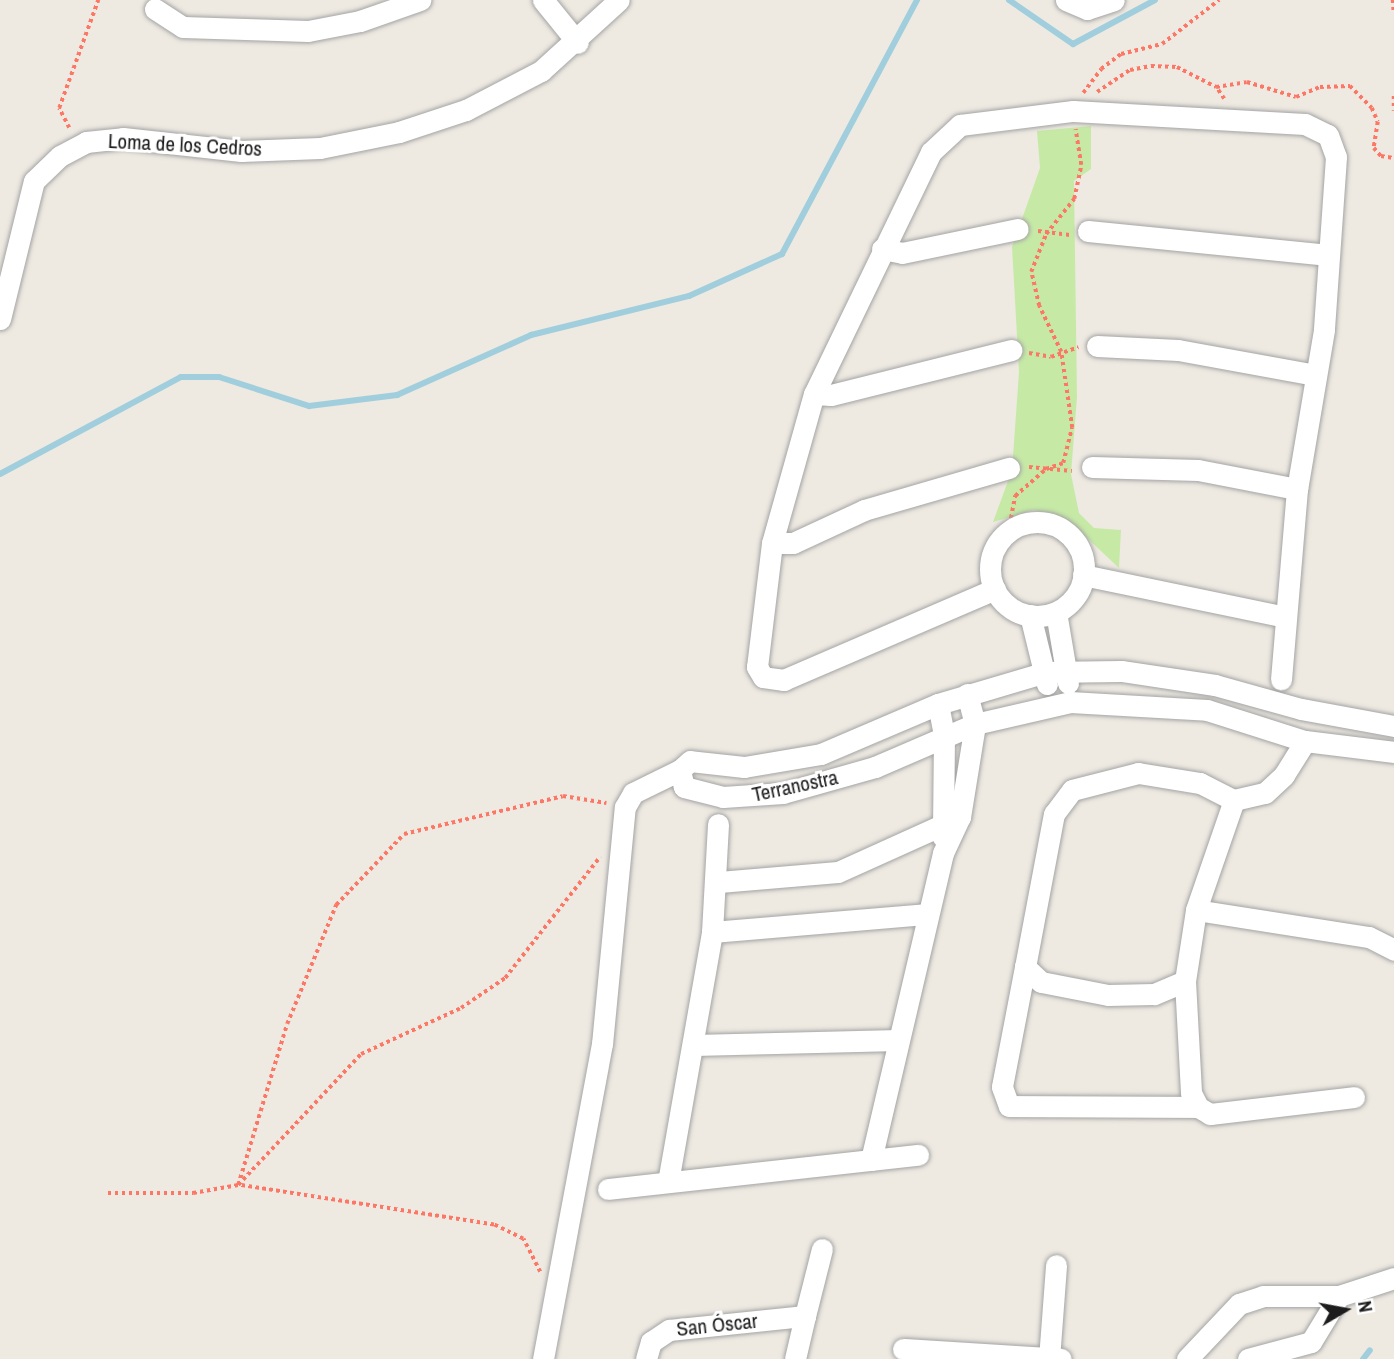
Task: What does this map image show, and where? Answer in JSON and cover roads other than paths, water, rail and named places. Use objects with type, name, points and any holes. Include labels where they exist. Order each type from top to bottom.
[{"type":"street","points":[[155,9],[183,27],[308,31],[360,22],[420,0]]},
{"type":"street","points":[[543,0],[578,43]]},
{"type":"street","name":"Loma de los Cedros","points":[[0,319],[34,181],[43,167],[86,142],[123,138],[241,151],[320,148],[399,132],[466,110],[541,71],[578,43],[620,0]]},
{"type":"street","points":[[1066,0],[1087,9],[1114,0]]},
{"type":"street","points":[[995,589],[772,681],[762,677],[755,655],[772,543],[814,394],[883,249],[947,132],[960,125],[1073,111],[1305,124],[1328,135],[1336,158],[1329,255],[1315,375],[1297,489],[1281,679]]},
{"type":"street","points":[[883,249],[902,253],[1018,229]]},
{"type":"street","points":[[1088,231],[1329,255]]},
{"type":"street","points":[[1097,346],[1178,350],[1315,375]]},
{"type":"street","points":[[814,394],[831,395],[1011,350]]},
{"type":"street","points":[[1092,467],[1198,470],[1297,489]]},
{"type":"street","points":[[772,543],[793,543],[864,509],[1009,468]]},
{"type":"street","points":[[1043,522],[1074,540],[1083,575],[1069,603],[1056,612],[1030,615],[1009,606],[995,589],[993,552],[1008,532],[1024,523],[1043,522]]},
{"type":"street","points":[[1083,575],[1286,617]]},
{"type":"street","points":[[1056,612],[1059,703]]},
{"type":"street","points":[[1030,615],[1056,672]]},
{"type":"street","name":"Terranostra","points":[[1394,726],[1301,709],[1215,685],[1121,671],[1056,672],[967,694],[855,741],[781,764],[690,761],[680,770],[684,786],[749,797],[826,782],[975,724],[1059,703],[1207,710],[1305,741],[1394,752]]},
{"type":"street","points":[[871,1160],[975,724],[967,694]]},
{"type":"street","points":[[938,704],[944,735],[951,820]]},
{"type":"street","points":[[1305,741],[1284,775],[1265,793],[1234,800],[1200,783],[1138,773],[1072,790],[1054,814],[1002,1087],[1009,1106],[1198,1107],[1210,1114],[1354,1097]]},
{"type":"street","points":[[543,1359],[602,1044],[619,833],[625,807],[633,793],[680,770]]},
{"type":"street","points":[[1198,1107],[1191,1093],[1185,981],[1196,910],[1234,800]]},
{"type":"street","points":[[719,882],[838,872],[951,820]]},
{"type":"street","points":[[668,1182],[694,1045],[719,882],[718,824]]},
{"type":"street","points":[[1196,910],[1368,937],[1394,950]]},
{"type":"street","points":[[712,932],[928,914]]},
{"type":"street","points":[[1025,967],[1041,982],[1108,995],[1154,994],[1185,981]]},
{"type":"street","points":[[694,1045],[898,1040]]},
{"type":"street","points":[[608,1189],[918,1155]]},
{"type":"street","points":[[795,1359],[822,1249]]},
{"type":"street","points":[[1049,1359],[1056,1265]]},
{"type":"street","points":[[1192,1359],[1216,1324],[1239,1304],[1263,1296],[1339,1296],[1394,1278]]},
{"type":"street","points":[[1248,1359],[1311,1342],[1339,1296]]},
{"type":"street","name":"San Óscar","points":[[646,1359],[650,1342],[669,1330],[805,1315]]},
{"type":"street","points":[[903,1349],[1061,1359]]},
{"type":"waterway","points":[[0,474],[181,377],[219,377],[309,406],[397,395],[531,335],[689,296],[782,254],[917,0]]},
{"type":"waterway","points":[[1009,0],[1073,44],[1155,0]]},
{"type":"waterway","points":[[1363,1359],[1370,1350]]}]
